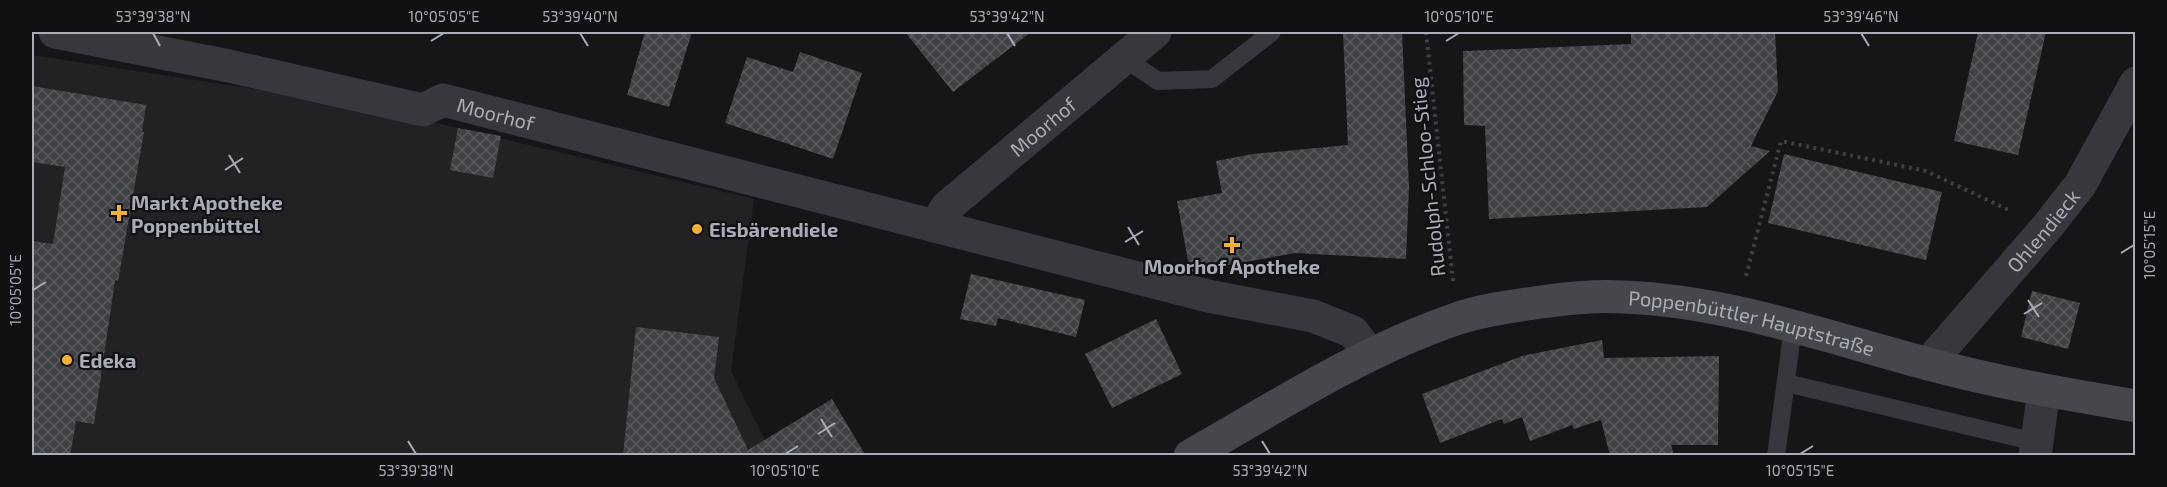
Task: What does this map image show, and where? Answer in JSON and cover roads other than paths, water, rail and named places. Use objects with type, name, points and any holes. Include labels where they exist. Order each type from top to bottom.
[{"type":"street","name":"Moorhof","points":[[55,32],[229,66],[423,110],[443,100],[1208,296],[1313,316],[1353,332],[1370,354]]},
{"type":"street","name":"Moorhof","points":[[934,226],[947,207],[1155,32]]},
{"type":"street","name":"Ohlendieck","points":[[1928,364],[2047,227],[2080,185],[2136,83]]},
{"type":"street","name":"Poppenbüttler Hauptstraße","points":[[1190,456],[1370,354],[1457,318],[1551,301],[1623,297],[1692,304],[1737,313],[1928,364],[2044,390],[2136,406]]},
{"type":"street","points":[[2035,449],[2044,390]]},
{"type":"lane","points":[[1124,58],[1158,81],[1212,79],[1272,32]]},
{"type":"lane","points":[[1776,456],[1792,327]]},
{"type":"lane","points":[[1786,382],[2035,449]]},
{"type":"place","name":"Markt Apotheke Poppenbüttel","points":[[119,213]]},
{"type":"place","name":"Eisbärendiele","points":[[697,229]]},
{"type":"place","name":"Moorhof Apotheke","points":[[1232,245]]},
{"type":"place","name":"Edeka","points":[[67,360]]}]
